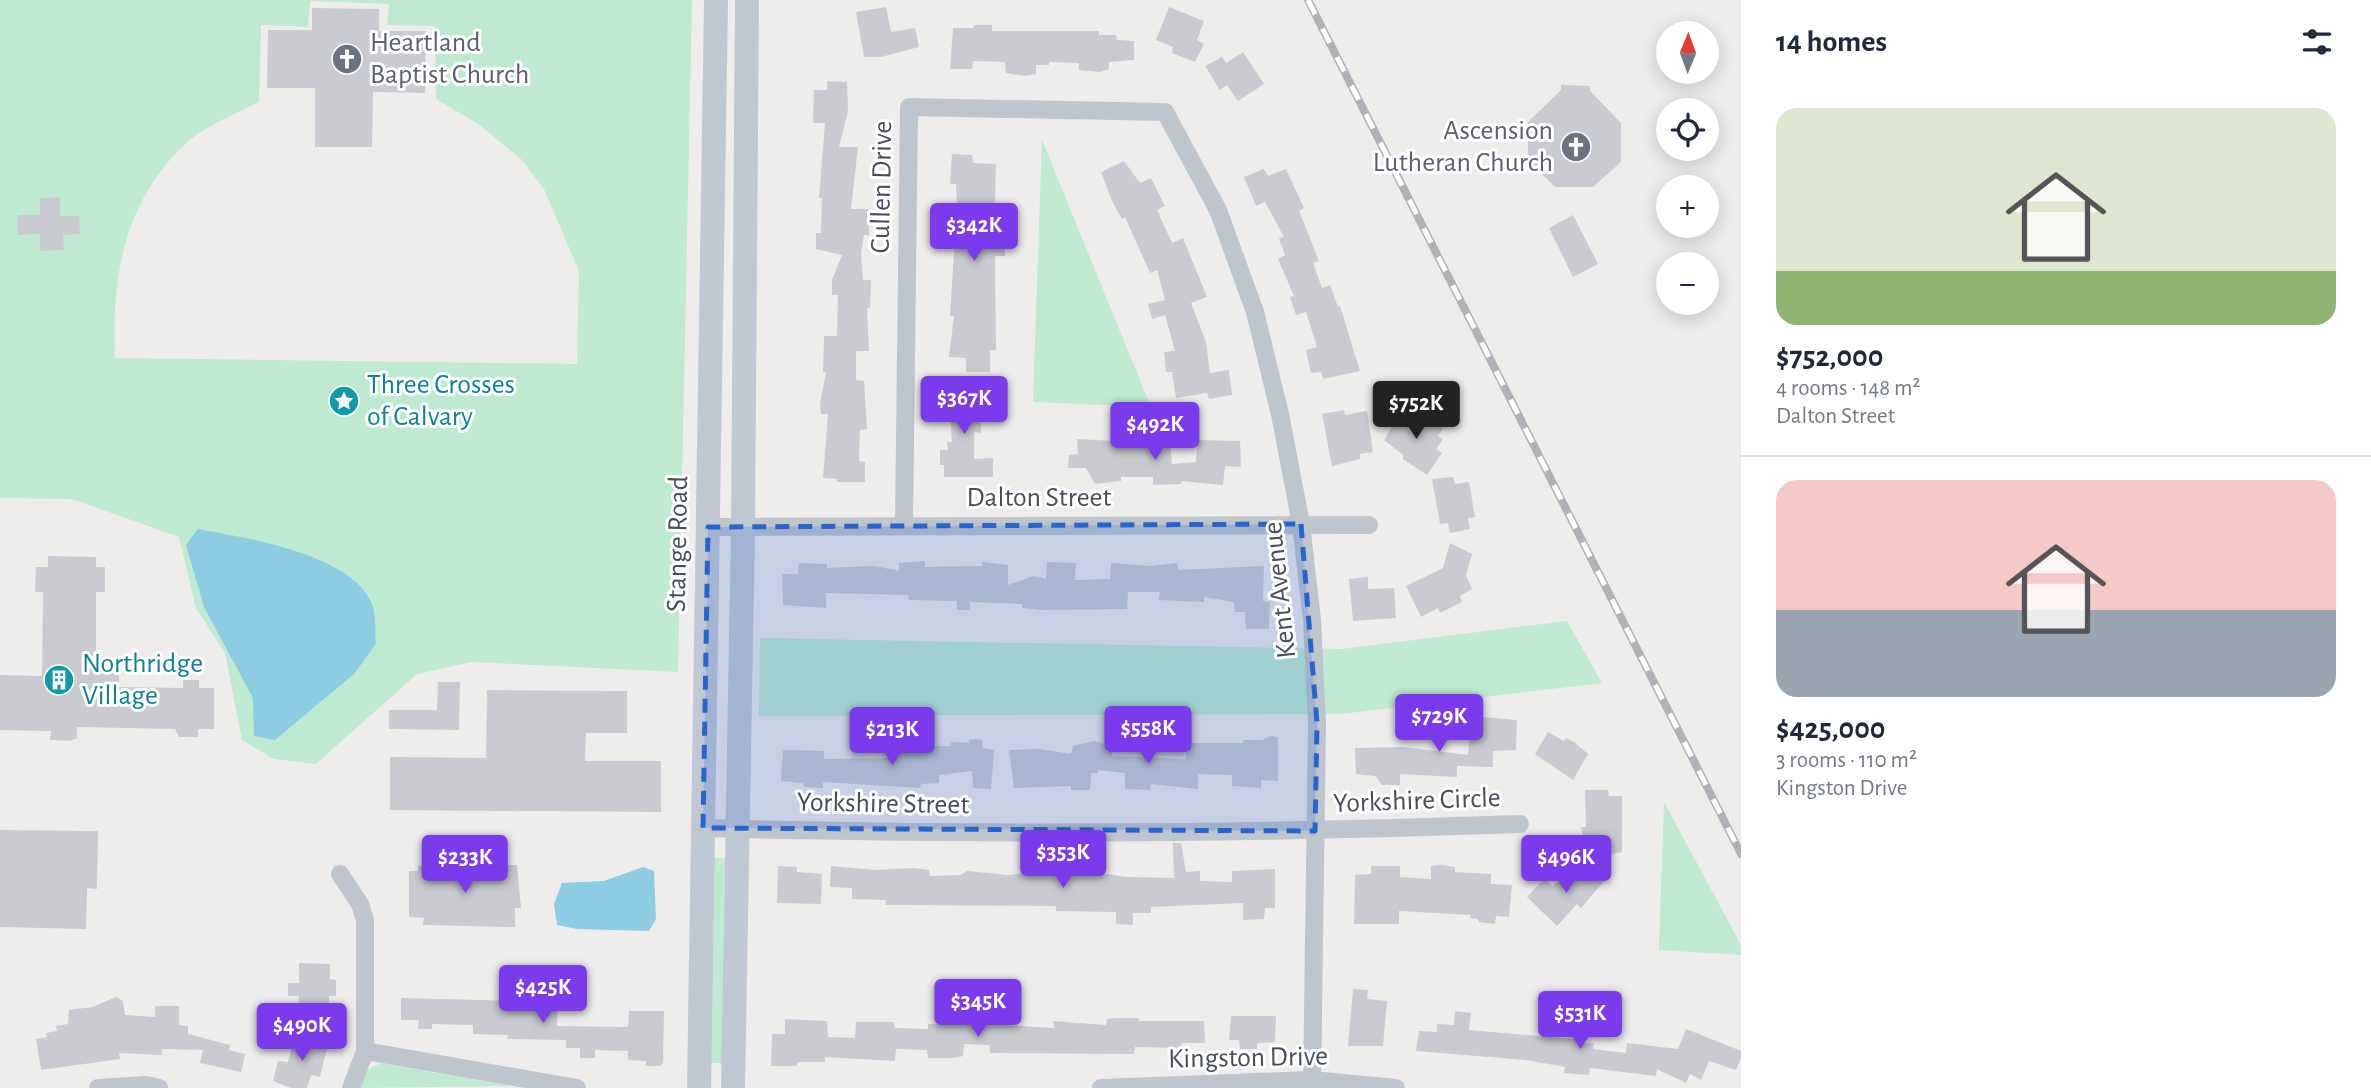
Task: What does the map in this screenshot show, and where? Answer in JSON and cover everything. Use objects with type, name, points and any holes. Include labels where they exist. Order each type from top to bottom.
[{"type":"main road","name":"Stange Road","points":[[699,1088],[716,0]]},
{"type":"main road","points":[[733,1088],[743,527],[747,0]]},
{"type":"street","name":"Cullen Drive","points":[[904,524],[909,107],[1166,112]]},
{"type":"street","name":"Kent Avenue","points":[[1166,112],[1218,210],[1255,312],[1280,414],[1301,524],[1312,620],[1317,723],[1312,1084]]},
{"type":"street","name":"Dalton Street","points":[[708,527],[904,524],[1369,525]]},
{"type":"street","name":"Yorkshire Circle","points":[[1315,831],[1520,824]]},
{"type":"street","name":"Yorkshire Street","points":[[703,828],[1051,833],[1315,831]]},
{"type":"street","points":[[341,874],[360,904],[365,920],[365,1051],[351,1088]]},
{"type":"street","points":[[365,1051],[576,1088]]},
{"type":"street","name":"Kingston Drive","points":[[1101,1088],[1312,1084],[1396,1088]]},
{"type":"street","points":[[97,1088],[146,1085],[159,1088]]},
{"type":"highlighted area","points":[[1301,524],[1317,723],[1315,831],[703,828],[708,527]]},
{"type":"green space","points":[[0,0],[692,0],[678,672],[472,662],[417,674],[316,764],[274,759],[242,740],[225,653],[196,608],[179,537],[72,499],[0,498]],"holes":[[[310,1],[389,4],[387,25],[435,26],[436,99],[478,124],[521,159],[544,189],[579,271],[577,364],[115,358],[114,329],[119,271],[125,243],[135,217],[147,191],[184,145],[210,126],[259,102],[261,25],[308,27]]]},
{"type":"green space","points":[[1042,140],[1151,407],[1033,402]]},
{"type":"green space","points":[[1567,621],[1602,683],[1341,714],[759,716],[760,638],[1342,649]]},
{"type":"green space","points":[[1664,802],[1741,945],[1741,955],[1659,950]]},
{"type":"green space","points":[[714,858],[725,858],[722,1063],[710,1063]]},
{"type":"green space","points":[[379,1064],[511,1086],[360,1088],[367,1070]]},
{"type":"water","points":[[198,529],[270,544],[323,561],[346,574],[363,589],[373,607],[376,644],[354,674],[275,740],[254,736],[253,698],[204,607],[186,545]]},
{"type":"water","points":[[643,867],[654,871],[656,919],[649,931],[577,929],[557,925],[554,904],[562,883],[604,881]]},
{"type":"building","points":[[886,7],[891,32],[915,28],[919,47],[881,57],[864,57],[856,12]]},
{"type":"building","points":[[1169,7],[1204,21],[1197,40],[1204,44],[1195,62],[1172,53],[1173,47],[1156,40]]},
{"type":"building","name":"Heartland Baptist Church","points":[[312,8],[379,9],[379,31],[426,31],[425,93],[373,92],[372,147],[315,147],[315,88],[267,88],[268,30],[312,30]]},
{"type":"building","points":[[975,25],[992,25],[992,31],[1099,31],[1099,35],[1116,35],[1117,40],[1134,41],[1134,60],[1109,62],[1109,69],[1099,72],[1079,70],[1079,63],[1049,62],[1049,65],[1036,65],[1036,74],[1025,76],[1006,73],[1005,62],[973,61],[972,69],[950,69],[953,28],[973,28]]},
{"type":"building","points":[[1243,52],[1264,84],[1238,101],[1227,85],[1220,90],[1205,66],[1222,57],[1226,63]]},
{"type":"building","points":[[827,81],[847,82],[848,110],[839,147],[858,147],[851,209],[869,209],[869,235],[864,235],[861,253],[863,280],[871,280],[870,308],[867,308],[869,351],[856,351],[856,380],[864,381],[867,429],[860,430],[859,461],[865,462],[865,482],[837,482],[837,479],[823,478],[828,414],[821,414],[820,404],[826,373],[823,372],[824,336],[837,336],[838,295],[832,295],[832,280],[842,255],[816,249],[816,233],[821,233],[822,198],[819,198],[825,123],[813,123],[814,90],[827,90]]},
{"type":"building","points":[[1561,85],[1590,86],[1590,91],[1621,123],[1621,162],[1593,187],[1555,187],[1528,160],[1528,122],[1561,90]]},
{"type":"building","points":[[952,154],[972,155],[973,163],[996,164],[994,242],[1005,242],[1005,256],[995,256],[996,350],[990,350],[990,372],[966,372],[966,358],[949,357],[954,316],[950,316],[954,253],[952,210],[957,210],[956,184],[950,184]]},
{"type":"building","points":[[1124,161],[1140,183],[1151,178],[1165,206],[1157,210],[1172,243],[1183,238],[1207,297],[1191,303],[1206,342],[1210,373],[1229,370],[1232,395],[1209,399],[1207,393],[1176,398],[1172,372],[1166,372],[1164,352],[1175,351],[1165,315],[1152,319],[1148,304],[1165,300],[1157,270],[1150,273],[1125,217],[1122,219],[1112,201],[1101,172]]},
{"type":"building","points":[[1264,169],[1268,176],[1286,169],[1304,208],[1299,211],[1319,261],[1313,263],[1322,288],[1330,285],[1338,307],[1340,306],[1360,371],[1323,379],[1321,372],[1311,373],[1306,350],[1317,347],[1306,312],[1296,315],[1290,297],[1294,296],[1278,259],[1285,255],[1279,238],[1284,237],[1265,202],[1256,206],[1244,177]]},
{"type":"building","points":[[60,197],[60,216],[79,216],[80,234],[63,235],[64,250],[40,251],[40,234],[18,235],[18,215],[40,215],[40,198]]},
{"type":"building","points":[[1573,215],[1598,264],[1573,277],[1549,228]]},
{"type":"building","points":[[971,384],[980,396],[981,433],[974,432],[974,459],[993,458],[993,477],[944,477],[944,465],[940,465],[940,450],[948,450],[947,442],[952,442],[948,385]]},
{"type":"building","points":[[1344,410],[1345,415],[1367,411],[1373,452],[1360,454],[1360,459],[1332,466],[1322,414]]},
{"type":"building","points":[[1402,410],[1425,426],[1431,419],[1443,428],[1438,436],[1443,439],[1436,449],[1442,453],[1427,475],[1403,459],[1403,455],[1384,440]]},
{"type":"building","points":[[1077,439],[1170,444],[1172,464],[1196,462],[1197,440],[1240,441],[1241,467],[1225,466],[1223,485],[1181,481],[1181,484],[1153,485],[1153,477],[1121,477],[1121,481],[1095,484],[1086,468],[1068,468],[1069,455],[1078,454]]},
{"type":"building","points":[[1453,477],[1455,484],[1469,482],[1475,517],[1468,518],[1470,529],[1450,533],[1448,523],[1440,524],[1432,479]]},
{"type":"building","points":[[1450,543],[1472,554],[1466,575],[1472,589],[1460,596],[1462,602],[1440,613],[1438,608],[1421,617],[1406,586],[1443,568]]},
{"type":"building","name":"Northridge Village","points":[[48,556],[96,557],[96,567],[105,567],[105,592],[96,592],[96,668],[119,668],[119,687],[183,688],[183,680],[199,680],[199,688],[214,688],[214,729],[198,729],[198,737],[179,737],[175,729],[77,727],[77,738],[70,741],[50,740],[51,731],[0,730],[0,675],[42,676],[43,592],[35,592],[36,567],[48,567]]},
{"type":"building","points":[[925,561],[925,567],[982,566],[982,562],[1008,565],[1008,585],[1034,576],[1046,579],[1047,562],[1076,563],[1075,580],[1110,579],[1111,563],[1151,566],[1177,563],[1178,570],[1264,566],[1263,601],[1270,602],[1269,629],[1246,629],[1245,612],[1235,612],[1234,602],[1204,597],[1204,602],[1159,600],[1160,592],[1128,592],[1127,609],[1042,610],[1022,608],[1022,604],[970,602],[970,610],[957,610],[957,601],[909,600],[908,595],[826,593],[826,608],[783,605],[782,574],[798,574],[799,563],[827,564],[827,568],[875,566],[899,571],[899,563]]},
{"type":"building","points":[[1368,577],[1368,589],[1394,588],[1396,618],[1353,621],[1349,579]]},
{"type":"building","points":[[438,682],[460,682],[459,730],[389,729],[389,710],[437,710]]},
{"type":"building","points":[[487,690],[627,691],[627,733],[586,733],[585,761],[661,761],[661,812],[390,810],[390,757],[486,758]]},
{"type":"building","points":[[1471,716],[1517,720],[1516,750],[1493,751],[1493,767],[1457,766],[1457,777],[1400,774],[1400,785],[1382,785],[1375,776],[1356,774],[1355,748],[1403,747],[1468,755]]},
{"type":"building","points":[[1548,732],[1564,741],[1566,738],[1574,742],[1588,754],[1573,780],[1535,754]]},
{"type":"building","points":[[1270,736],[1278,737],[1278,781],[1261,780],[1261,788],[1232,786],[1232,775],[1198,774],[1198,789],[1151,784],[1150,790],[1125,789],[1125,773],[1098,770],[1098,773],[1091,773],[1090,790],[1071,790],[1071,786],[1014,788],[1009,750],[1039,749],[1071,754],[1073,746],[1094,741],[1112,747],[1112,756],[1186,759],[1187,743],[1243,743],[1243,740],[1262,740]]},
{"type":"building","points":[[969,740],[982,740],[983,748],[994,750],[991,789],[973,788],[972,771],[939,775],[939,783],[921,784],[920,788],[823,782],[823,788],[804,787],[803,783],[781,781],[783,750],[824,751],[824,759],[899,758],[899,747],[951,746],[951,742],[969,743]]},
{"type":"building","points":[[1585,790],[1608,790],[1609,796],[1622,796],[1622,852],[1588,858],[1581,827],[1586,827]]},
{"type":"building","points":[[0,830],[98,831],[97,889],[87,888],[86,929],[0,927]]},
{"type":"building","points":[[1173,843],[1181,843],[1186,872],[1200,871],[1200,881],[1232,882],[1232,871],[1275,869],[1275,908],[1265,908],[1264,919],[1243,920],[1243,903],[1151,907],[1151,913],[1133,913],[1133,925],[1116,924],[1116,912],[1056,911],[1056,906],[885,905],[886,900],[852,899],[852,888],[830,887],[831,866],[877,870],[913,868],[929,870],[930,876],[961,875],[967,871],[1008,875],[1023,873],[1024,870],[1073,875],[1073,869],[1127,877],[1174,878]]},
{"type":"building","points":[[1587,864],[1605,880],[1581,908],[1577,904],[1557,926],[1527,897],[1544,879],[1553,886],[1559,881],[1567,888]]},
{"type":"building","points":[[517,865],[521,908],[515,908],[515,927],[423,925],[424,918],[409,917],[409,871],[418,871],[418,866]]},
{"type":"building","points":[[778,866],[797,867],[797,872],[822,874],[821,904],[777,903]]},
{"type":"building","points":[[1371,866],[1400,866],[1400,877],[1431,879],[1431,866],[1455,867],[1455,872],[1491,874],[1491,884],[1512,885],[1509,917],[1496,916],[1495,924],[1479,922],[1478,919],[1470,918],[1471,915],[1399,911],[1399,924],[1354,924],[1355,875],[1371,874]]},
{"type":"building","points":[[299,963],[330,964],[330,979],[336,980],[336,996],[329,996],[329,1017],[298,1016],[299,996],[288,996],[288,983],[299,983]]},
{"type":"building","points":[[1353,989],[1368,990],[1367,999],[1387,1001],[1383,1046],[1348,1046]]},
{"type":"building","points":[[116,997],[123,1001],[125,1015],[155,1017],[155,1006],[179,1006],[179,1025],[188,1026],[188,1034],[230,1045],[229,1050],[245,1054],[241,1072],[200,1063],[203,1050],[162,1049],[162,1055],[119,1053],[120,1059],[41,1070],[36,1039],[57,1031],[56,1026],[68,1024],[69,1010],[92,1007]]},
{"type":"building","points":[[401,998],[558,1002],[557,1026],[628,1027],[629,1011],[664,1011],[663,1062],[661,1066],[646,1066],[646,1061],[628,1060],[628,1051],[595,1050],[595,1058],[580,1058],[580,1048],[566,1048],[566,1040],[507,1039],[508,1035],[473,1034],[473,1025],[432,1024],[432,1029],[418,1029],[419,1020],[401,1020]]},
{"type":"building","points":[[1455,1011],[1471,1013],[1469,1030],[1584,1040],[1584,1043],[1594,1043],[1593,1049],[1626,1053],[1627,1043],[1678,1049],[1686,1029],[1741,1051],[1741,1058],[1736,1070],[1709,1061],[1701,1080],[1690,1074],[1686,1083],[1657,1069],[1656,1076],[1590,1068],[1589,1075],[1564,1073],[1565,1067],[1526,1060],[1416,1051],[1419,1031],[1437,1032],[1437,1024],[1454,1025]]},
{"type":"building","points":[[1231,1016],[1276,1016],[1275,1042],[1257,1043],[1257,1049],[1240,1049],[1239,1040],[1229,1040]]},
{"type":"building","points":[[1139,1018],[1139,1021],[1204,1021],[1205,1043],[1181,1043],[1181,1048],[1135,1047],[1134,1054],[990,1053],[989,1045],[964,1044],[963,1056],[954,1058],[928,1058],[927,1050],[896,1049],[895,1061],[825,1057],[825,1062],[771,1066],[772,1034],[785,1034],[785,1019],[827,1021],[828,1037],[855,1038],[856,1022],[894,1022],[895,1028],[928,1029],[928,1024],[973,1023],[1054,1028],[1053,1021],[1106,1025],[1107,1019]]},
{"type":"building","points":[[296,1034],[328,1043],[320,1077],[311,1075],[307,1088],[291,1088],[273,1081],[278,1061],[288,1062]]},
{"type":"railway","points":[[1308,0],[1741,854]]},
{"type":"place","name":"Heartland Baptist Church","points":[[347,59]]},
{"type":"place","name":"Ascension Lutheran Church","points":[[1576,147]]},
{"type":"place","name":"Three Crosses of Calvary","points":[[344,401]]},
{"type":"place","name":"Northridge Village","points":[[59,680]]}]
